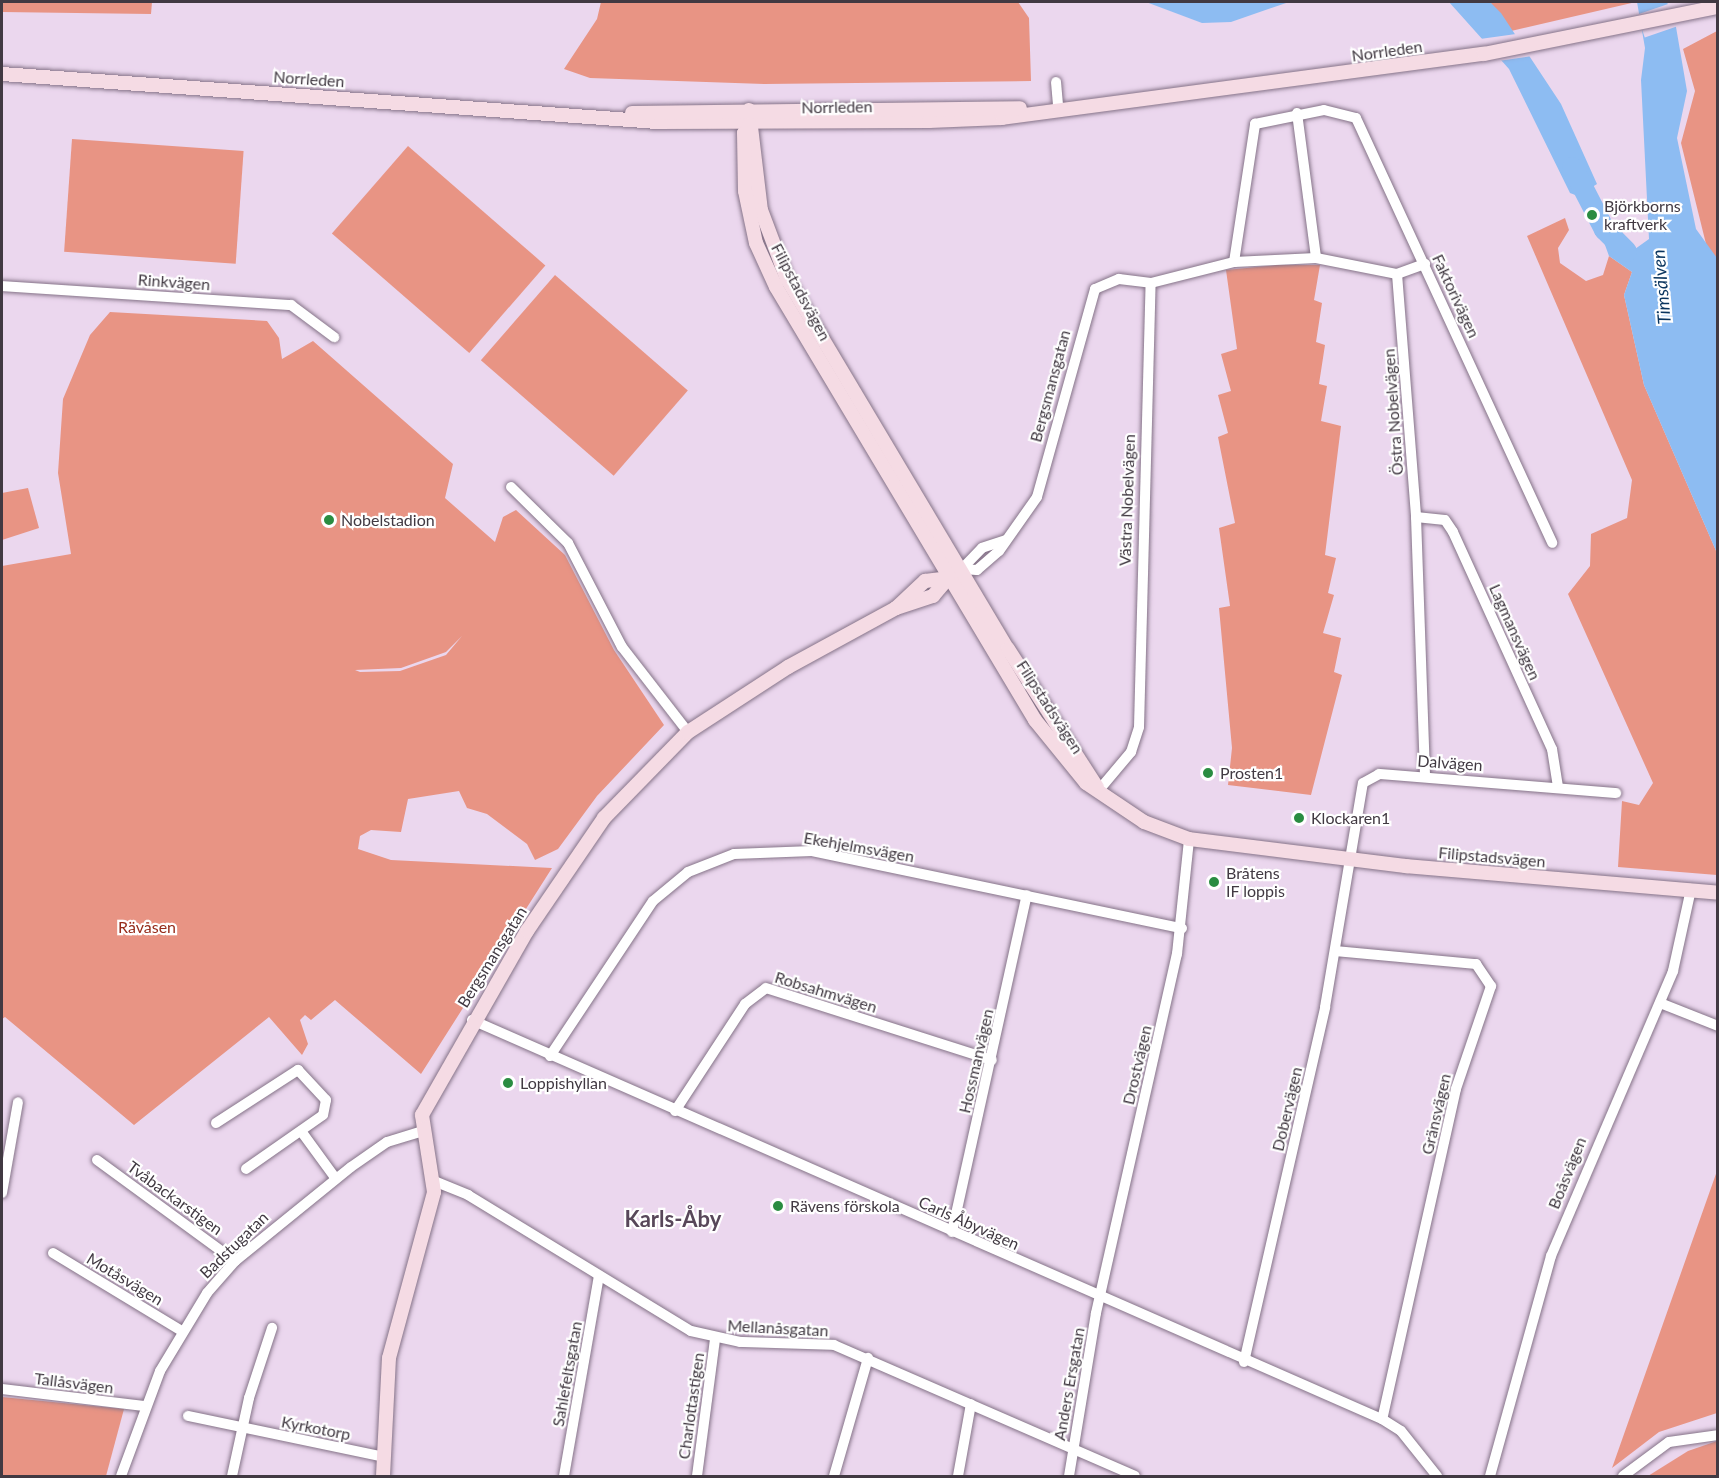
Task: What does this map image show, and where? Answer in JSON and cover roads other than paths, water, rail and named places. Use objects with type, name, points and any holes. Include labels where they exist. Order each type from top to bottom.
[{"type":"street","name":"Norrleden","points":[[2,74],[750,125],[1002,118],[1058,107],[1484,54],[1718,7]]},
{"type":"street","points":[[1056,82],[1058,107]]},
{"type":"street","name":"Norrleden","points":[[615,115],[749,110],[1058,107]]},
{"type":"street","points":[[749,110],[750,125]]},
{"type":"street","name":"Faktorivägen","points":[[1297,113],[1324,110],[1356,118],[1552,543]]},
{"type":"street","points":[[1234,262],[1250,134],[1264,118],[1297,113],[1316,258]]},
{"type":"street","name":"Filipstadsvägen","points":[[750,125],[761,210],[776,256],[962,569],[1099,790]]},
{"type":"street","name":"Filipstadsvägen","points":[[750,125],[744,134],[745,191],[765,265],[948,578],[1061,756],[1099,790],[1144,822],[1189,839],[1351,860],[1718,892]]},
{"type":"street","points":[[1150,283],[1234,262],[1316,258],[1397,274],[1425,264]]},
{"type":"street","name":"Östra Nobelvägen","points":[[1397,274],[1416,517],[1425,776]]},
{"type":"street","name":"Bergsmansgatan","points":[[383,1476],[389,1358],[434,1181],[423,1131],[424,1108],[472,1020],[604,818],[688,732],[788,667],[897,608],[925,581],[948,578],[962,569],[977,570],[1006,540],[1037,497],[1095,289],[1119,279],[1150,283]]},
{"type":"street","name":"Västra Nobelvägen","points":[[1099,790],[1131,752],[1139,727],[1150,283]]},
{"type":"street","name":"Rinkvägen","points":[[2,286],[291,305],[334,338]]},
{"type":"street","points":[[511,487],[568,543],[622,647],[688,732]]},
{"type":"street","name":"Lagmansvägen","points":[[1416,517],[1445,520],[1453,532],[1552,749],[1558,787]]},
{"type":"street","name":"Dalvägen","points":[[1351,860],[1368,775],[1425,776],[1616,793]]},
{"type":"street","name":"Drostvägen","points":[[1100,1296],[1182,928],[1189,839]]},
{"type":"street","name":"Ekehjelmsvägen","points":[[550,1056],[653,901],[688,872],[734,854],[812,851],[1182,928]]},
{"type":"street","name":"Dobervägen","points":[[1244,1362],[1335,951],[1351,860]]},
{"type":"street","name":"Boåsvägen","points":[[1490,1476],[1551,1256],[1660,1003],[1682,944],[1691,889]]},
{"type":"street","name":"Hossmanvägen","points":[[952,1232],[1027,896]]},
{"type":"street","name":"Gränsvägen","points":[[1335,951],[1476,963],[1491,986],[1456,1089],[1382,1419]]},
{"type":"street","name":"Robsahmvägen","points":[[675,1111],[745,1004],[766,988],[992,1060]]},
{"type":"street","points":[[1660,1003],[1718,1026]]},
{"type":"street","name":"Carls Åbyvägen","points":[[472,1020],[1100,1296],[1244,1362],[1382,1419],[1401,1431],[1437,1476]]},
{"type":"street","points":[[216,1123],[298,1070],[327,1107],[301,1131],[246,1169]]},
{"type":"street","points":[[2,1192],[18,1102]]},
{"type":"street","points":[[301,1131],[336,1179]]},
{"type":"street","name":"Badstugatan","points":[[120,1476],[144,1406],[182,1331],[235,1261],[336,1179],[387,1142],[423,1131]]},
{"type":"street","name":"Tvåbackarstigen","points":[[97,1160],[235,1261]]},
{"type":"street","name":"Mellanåsgatan","points":[[434,1181],[468,1195],[674,1322],[715,1339],[834,1345],[1135,1476]]},
{"type":"street","name":"Motåsvägen","points":[[53,1253],[182,1331]]},
{"type":"street","name":"Sahlefeltsgatan","points":[[564,1476],[599,1276]]},
{"type":"street","name":"Anders Ersgatan","points":[[1069,1476],[1100,1296]]},
{"type":"street","points":[[232,1476],[272,1328]]},
{"type":"street","name":"Charlottastigen","points":[[697,1476],[715,1339]]},
{"type":"street","points":[[834,1476],[868,1358]]},
{"type":"street","name":"Tallåsvägen","points":[[2,1389],[144,1406]]},
{"type":"street","points":[[958,1476],[971,1404]]},
{"type":"street","name":"Kyrkotorp","points":[[188,1416],[384,1457]]},
{"type":"street","points":[[1623,1476],[1669,1442],[1718,1435]]},
{"type":"water","points":[[1146,2],[1289,2],[1231,22],[1202,23]]},
{"type":"water","points":[[1449,2],[1490,2],[1501,13],[1561,104],[1597,184],[1578,196],[1570,193],[1509,69]]},
{"type":"water","name":"Timsälven","points":[[1637,2],[1667,2],[1676,27],[1687,91],[1677,138],[1696,229],[1717,258],[1717,553],[1644,385],[1624,295],[1632,272],[1609,256],[1601,234],[1610,229],[1635,249],[1649,239],[1641,80],[1645,48]]},
{"type":"waterway","points":[[1572,167],[1604,229],[1626,251]]},
{"type":"place","name":"Björkborns kraftverk","points":[[1592,215]]},
{"type":"place","name":"Nobelstadion","points":[[329,520]]},
{"type":"place","name":"Prosten1","points":[[1208,773]]},
{"type":"place","name":"Klockaren1","points":[[1299,818]]},
{"type":"place","name":"Bråtens IF loppis","points":[[1214,882]]},
{"type":"place","name":"Loppishyllan","points":[[508,1083]]},
{"type":"place","name":"Rävens förskola","points":[[778,1206]]},
{"type":"district","name":"Karls-Åby","points":[[673,1219]]},
{"type":"park label","name":"Rävåsen","points":[[147,927]]}]
